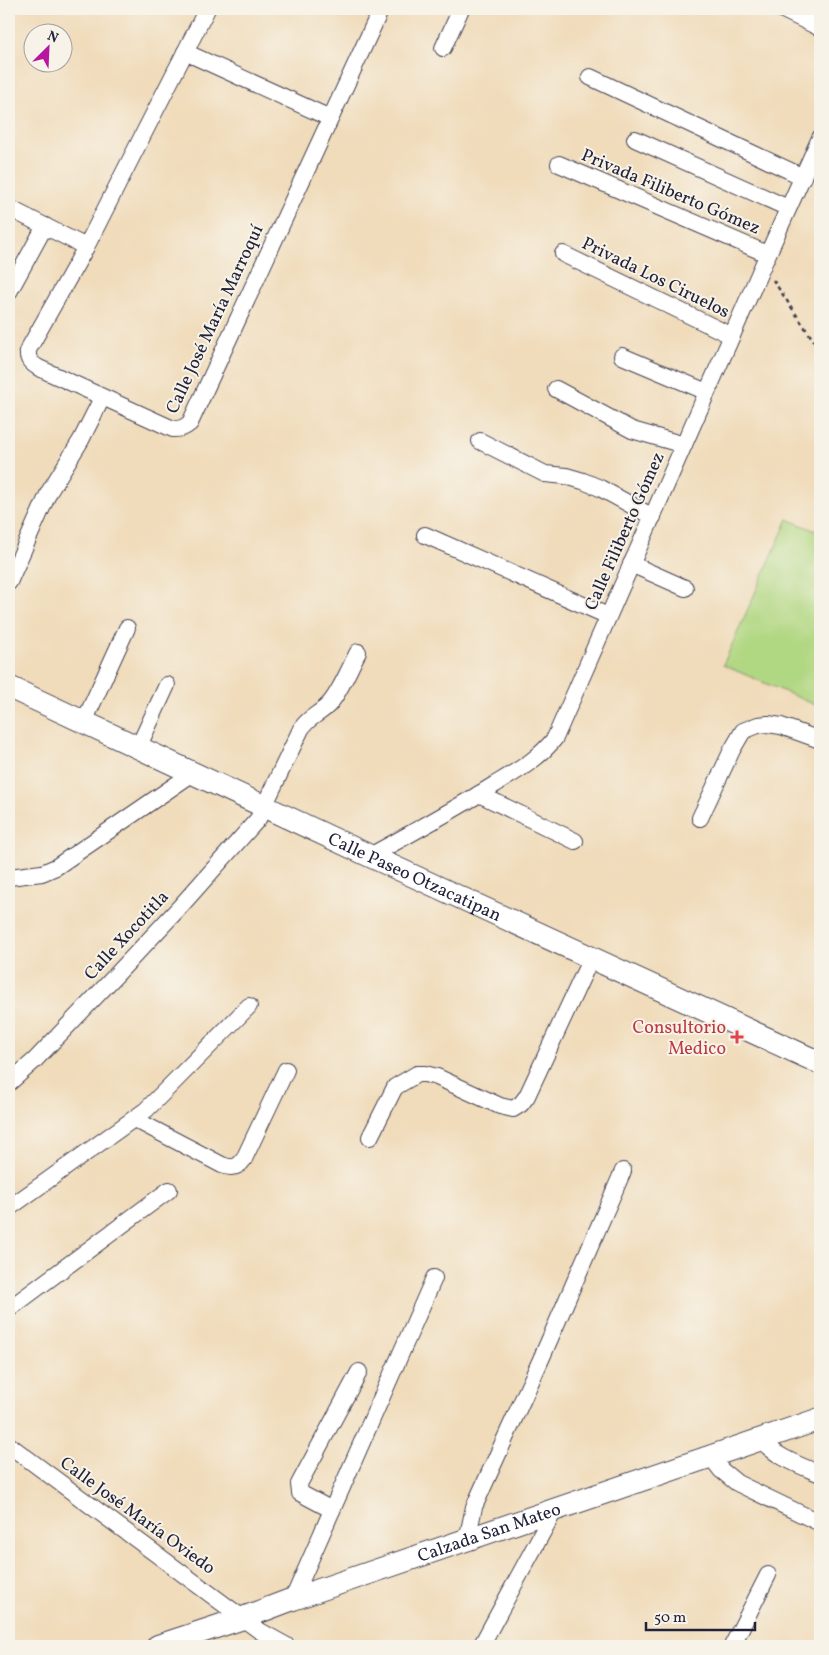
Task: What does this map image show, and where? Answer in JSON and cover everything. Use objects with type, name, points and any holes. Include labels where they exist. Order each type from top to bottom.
[{"type":"main road","name":"Calle Paseo Otzacatipan","points":[[9,687],[820,1063]]},
{"type":"main road","name":"Calzada San Mateo","points":[[158,1646],[820,1419]]},
{"type":"street","points":[[9,208],[86,247],[207,9]]},
{"type":"street","name":"Calle José María Marroquí","points":[[86,247],[28,350],[27,356],[29,360],[39,368],[173,429],[185,428],[190,423],[380,9]]},
{"type":"street","points":[[443,48],[461,9]]},
{"type":"street","points":[[781,9],[820,28]]},
{"type":"street","points":[[184,52],[330,118]]},
{"type":"street","points":[[590,77],[803,177]]},
{"type":"street","points":[[635,139],[788,208]]},
{"type":"street","name":"Calle Filiberto Gómez","points":[[370,856],[535,760],[555,738],[788,208],[818,148]]},
{"type":"street","name":"Privada Filiberto Gómez","points":[[559,164],[765,260]]},
{"type":"street","points":[[9,292],[45,226]]},
{"type":"street","name":"Privada Los Ciruelos","points":[[563,254],[732,336]]},
{"type":"street","points":[[622,356],[707,392]]},
{"type":"street","points":[[556,390],[632,430],[684,445]]},
{"type":"street","points":[[9,582],[49,492],[81,440],[102,398]]},
{"type":"street","points":[[480,441],[545,474],[566,476],[600,488],[653,517]]},
{"type":"street","points":[[425,535],[608,616]]},
{"type":"street","points":[[631,564],[685,588]]},
{"type":"street","points":[[84,722],[127,628]]},
{"type":"street","name":"Calle Xocotitla","points":[[9,1083],[64,1030],[178,909],[253,825],[265,806],[301,729],[306,721],[320,712],[334,699],[358,652]]},
{"type":"street","points":[[138,748],[167,685]]},
{"type":"street","points":[[700,818],[732,750],[743,732],[758,725],[768,724],[781,726],[820,740]]},
{"type":"street","points":[[9,877],[42,873],[56,867],[193,773]]},
{"type":"street","points":[[479,794],[575,841]]},
{"type":"street","points":[[370,1137],[395,1087],[417,1074],[437,1077],[500,1106],[513,1109],[521,1104],[527,1096],[591,958]]},
{"type":"street","points":[[9,1208],[134,1119],[159,1098],[249,1006]]},
{"type":"street","points":[[134,1119],[222,1165],[230,1168],[236,1167],[244,1159],[286,1070]]},
{"type":"street","points":[[467,1540],[474,1507],[623,1171]]},
{"type":"street","points":[[9,1309],[169,1190]]},
{"type":"street","points":[[293,1599],[434,1278]]},
{"type":"street","points":[[332,1510],[300,1493],[299,1484],[359,1372]]},
{"type":"street","points":[[762,1440],[777,1453],[820,1474]]},
{"type":"street","name":"Calle José María Oviedo","points":[[9,1446],[260,1631],[287,1646]]},
{"type":"street","points":[[711,1457],[721,1470],[736,1483],[820,1523]]},
{"type":"street","points":[[488,1644],[554,1511]]},
{"type":"street","points":[[732,1646],[768,1575]]},
{"type":"path","points":[[765,260],[820,350]]},
{"type":"green space","points":[[788,519],[820,533],[820,707],[723,665]]},
{"type":"place","name":"Consultorio Medico","points":[[737,1037]]}]
